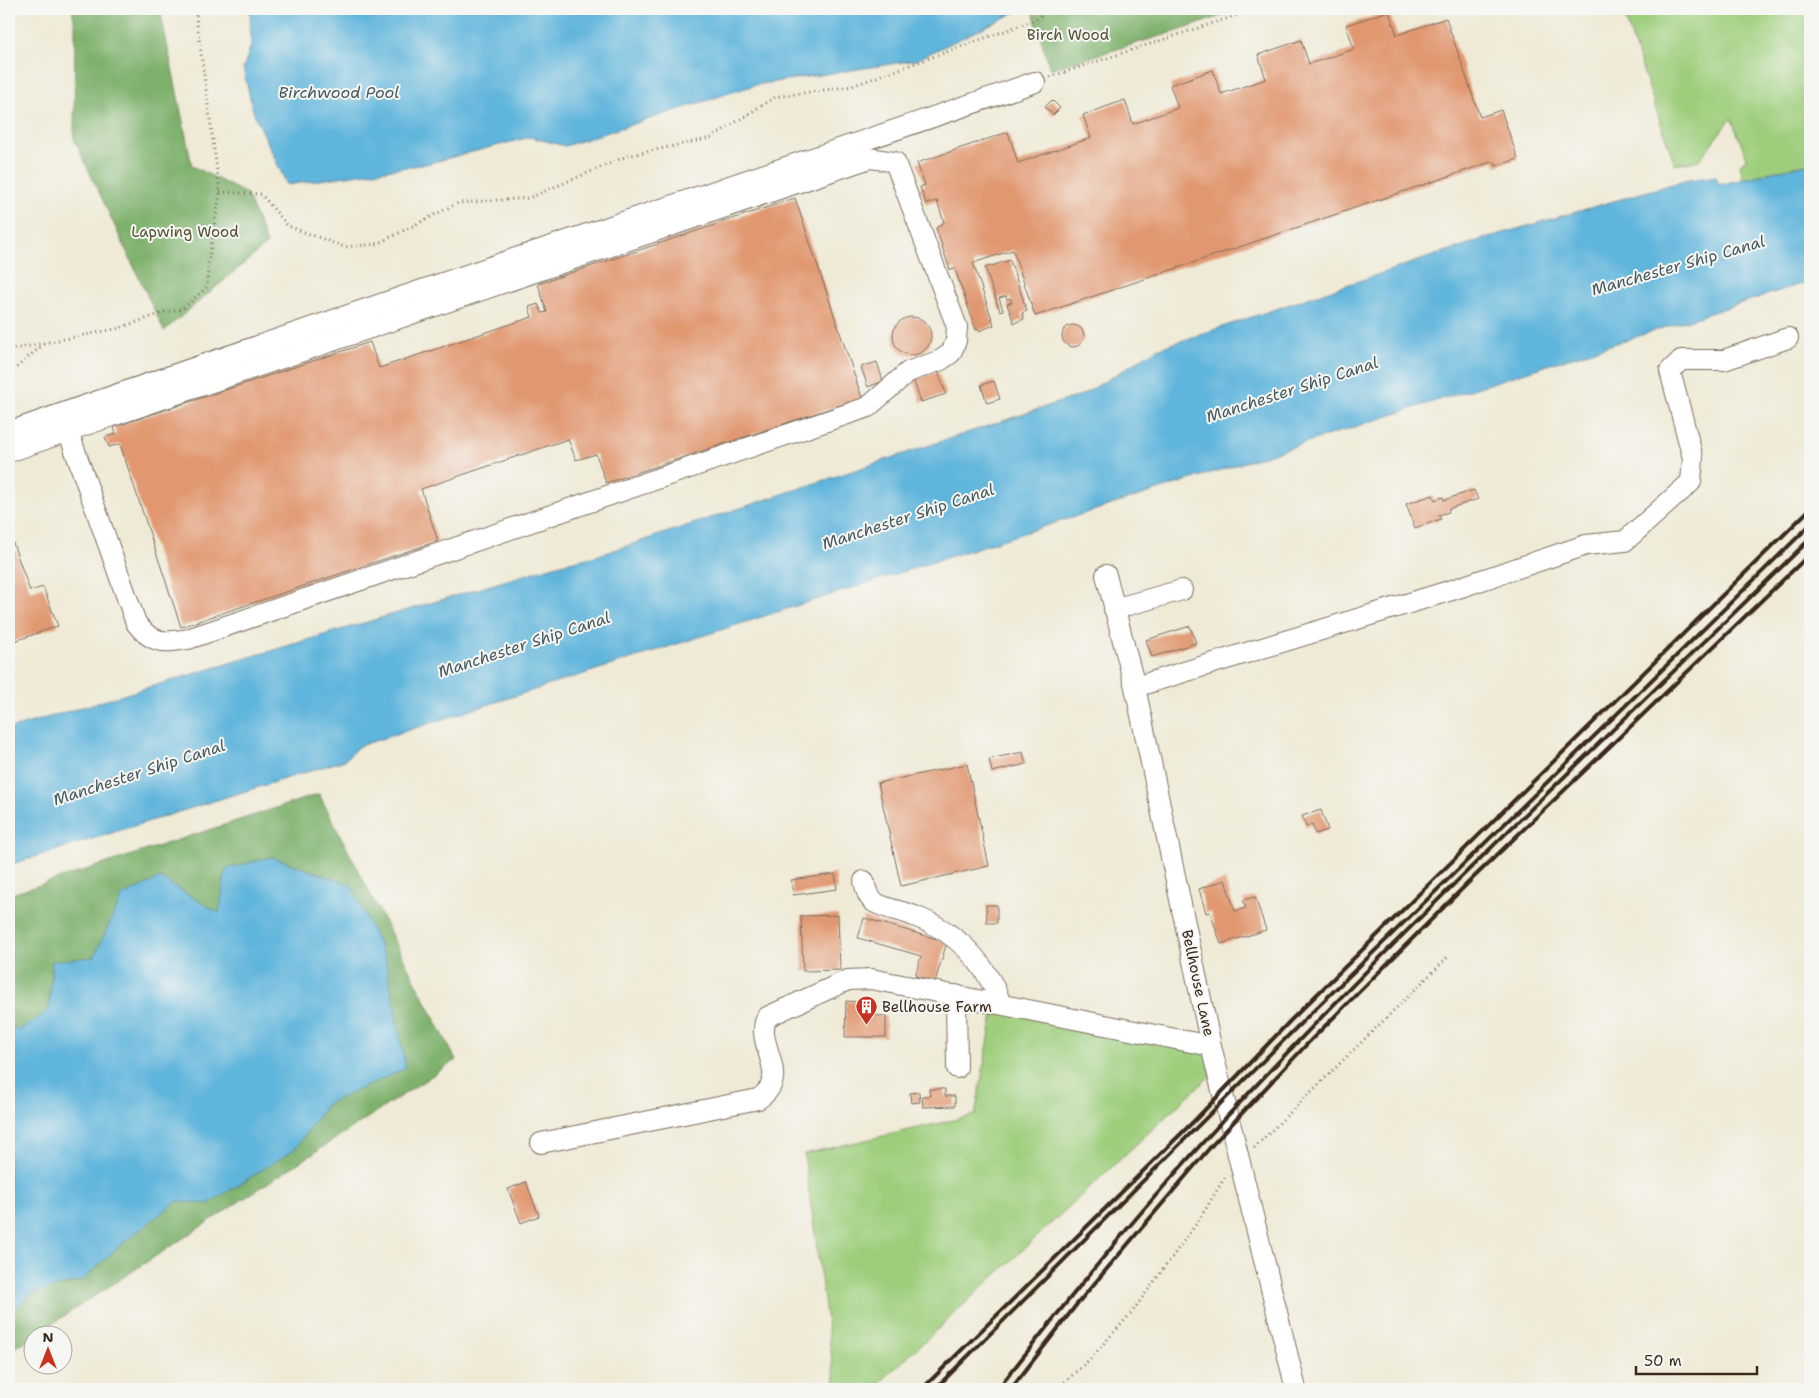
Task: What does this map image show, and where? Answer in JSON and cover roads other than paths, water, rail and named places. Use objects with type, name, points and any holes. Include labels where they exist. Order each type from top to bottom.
[{"type":"street","points":[[9,432],[213,360],[646,216],[1035,82]]},
{"type":"street","points":[[9,452],[68,431],[870,158],[895,162],[957,327],[956,341],[951,353],[941,360],[908,372],[868,406],[188,639],[171,642],[156,641],[144,634],[136,623],[68,431]]},
{"type":"street","points":[[1135,687],[1452,590],[1586,545],[1625,540],[1691,482],[1693,458],[1670,371],[1681,360],[1724,360],[1788,338]]},
{"type":"street","name":"Bellhouse Lane","points":[[1106,575],[1135,687],[1211,1046],[1296,1389]]},
{"type":"street","points":[[1114,609],[1182,590]]},
{"type":"street","points":[[864,881],[866,892],[874,902],[917,917],[958,940],[978,959],[1001,1004]]},
{"type":"street","points":[[541,1143],[758,1099],[767,1093],[773,1084],[774,1073],[764,1032],[767,1017],[848,980],[870,979],[1211,1046]]},
{"type":"street","points":[[956,996],[958,1068]]},
{"type":"water","name":"Birchwood Pool","points":[[250,9],[1022,9],[916,60],[755,85],[565,146],[530,137],[426,164],[287,185],[253,111],[243,68],[251,46]]},
{"type":"water","name":"Manchester Ship Canal","points":[[1810,163],[1810,281],[359,746],[345,760],[9,865],[9,729],[561,564],[596,556],[1084,394],[1157,349],[1486,238],[1683,181],[1716,176],[1719,185]]},
{"type":"water","points":[[272,857],[351,885],[385,957],[406,1068],[327,1104],[295,1149],[208,1204],[177,1201],[119,1246],[83,1280],[31,1294],[9,1313],[9,1021],[18,1031],[49,1010],[52,961],[94,957],[122,896],[160,878],[219,913],[226,869]]},
{"type":"railway","points":[[922,1389],[1196,1119],[1290,1021],[1810,509]]},
{"type":"railway","points":[[935,1389],[1297,1027],[1810,525]]},
{"type":"railway","points":[[998,1389],[1133,1222],[1218,1126],[1290,1050],[1436,902],[1810,539]]},
{"type":"railway","points":[[1011,1389],[1077,1304],[1213,1144],[1310,1041],[1473,878],[1810,554]]},
{"type":"place","name":"Bellhouse Farm","points":[[866,1026]]},
{"type":"park label","name":"Birch Wood","points":[[1068,35]]},
{"type":"park label","name":"Lapwing Wood","points":[[185,232]]}]
